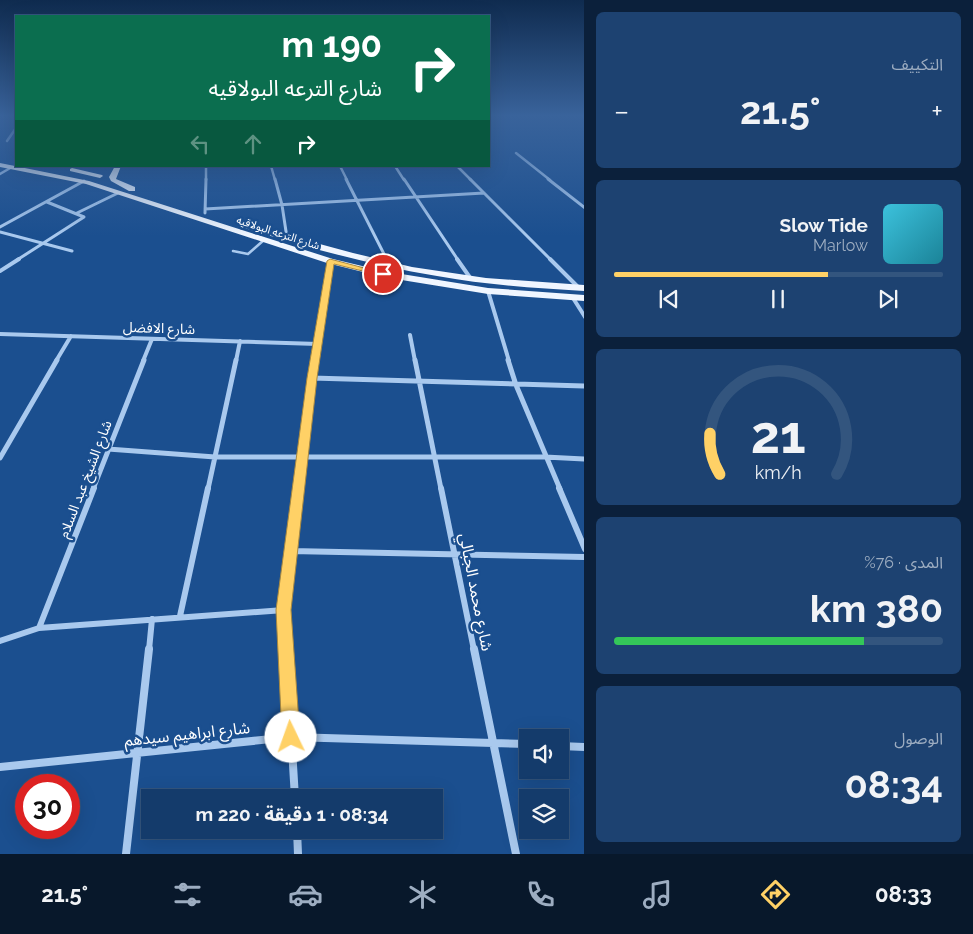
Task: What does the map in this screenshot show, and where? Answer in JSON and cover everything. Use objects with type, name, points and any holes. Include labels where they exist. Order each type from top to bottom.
[{"type":"main road","name":"شارع الترعه البولاقيه","points":[[8,158],[14,164]]},
{"type":"main road","name":"شارع الترعه البولاقيه","points":[[0,165],[14,164]]},
{"type":"main road","name":"شارع الترعه البولاقيه","points":[[26,167],[84,181],[330,261],[421,281],[488,291],[584,298]]},
{"type":"main road","points":[[93,184],[100,176],[115,167]]},
{"type":"main road","name":"شارع الترعه البولاقيه","points":[[117,167],[112,177],[116,183],[205,211],[216,217],[287,238],[389,264],[471,279],[582,288]]},
{"type":"main road","points":[[66,169],[100,176]]},
{"type":"main road","points":[[208,222],[216,217]]},
{"type":"street","points":[[520,156],[584,208]]},
{"type":"street","points":[[0,174],[14,164]]},
{"type":"street","points":[[206,167],[205,211],[484,193]]},
{"type":"street","points":[[271,167],[282,205],[287,238]]},
{"type":"street","points":[[340,167],[389,264]]},
{"type":"street","points":[[396,167],[471,279]]},
{"type":"street","points":[[458,167],[582,288]]},
{"type":"street","points":[[0,227],[84,181]]},
{"type":"street","points":[[77,213],[118,193]]},
{"type":"street","points":[[0,271],[83,219],[84,216],[47,202]]},
{"type":"street","points":[[0,232],[72,251]]},
{"type":"street","points":[[294,789],[284,610],[312,378],[330,261]]},
{"type":"street","points":[[488,291],[516,385],[584,549]]},
{"type":"street","points":[[573,298],[584,317]]},
{"type":"street","name":"شارع الافضل","points":[[0,334],[318,344]]},
{"type":"street","name":"شارع محمد الجبالي","points":[[410,335],[516,854]]},
{"type":"street","points":[[0,458],[71,336]]},
{"type":"street","name":"شارع الشيخ عبد السلام","points":[[39,628],[152,339]]},
{"type":"street","points":[[180,616],[240,341]]},
{"type":"street","points":[[312,378],[584,386]]},
{"type":"street","points":[[108,449],[215,457],[545,457],[584,459]]},
{"type":"street","points":[[291,550],[584,557]]},
{"type":"street","points":[[0,641],[39,628],[180,616],[284,610]]},
{"type":"street","points":[[126,854],[152,619]]},
{"type":"street","name":"شارع ابراهيم سيدهم","points":[[0,767],[291,737],[519,744]]},
{"type":"street","points":[[569,746],[584,746]]},
{"type":"street","points":[[297,839],[298,854]]},
{"type":"lane","points":[[233,251],[248,254],[264,240]]},
{"type":"route","points":[[291,737],[284,610],[312,378],[330,261],[383,274]]}]
